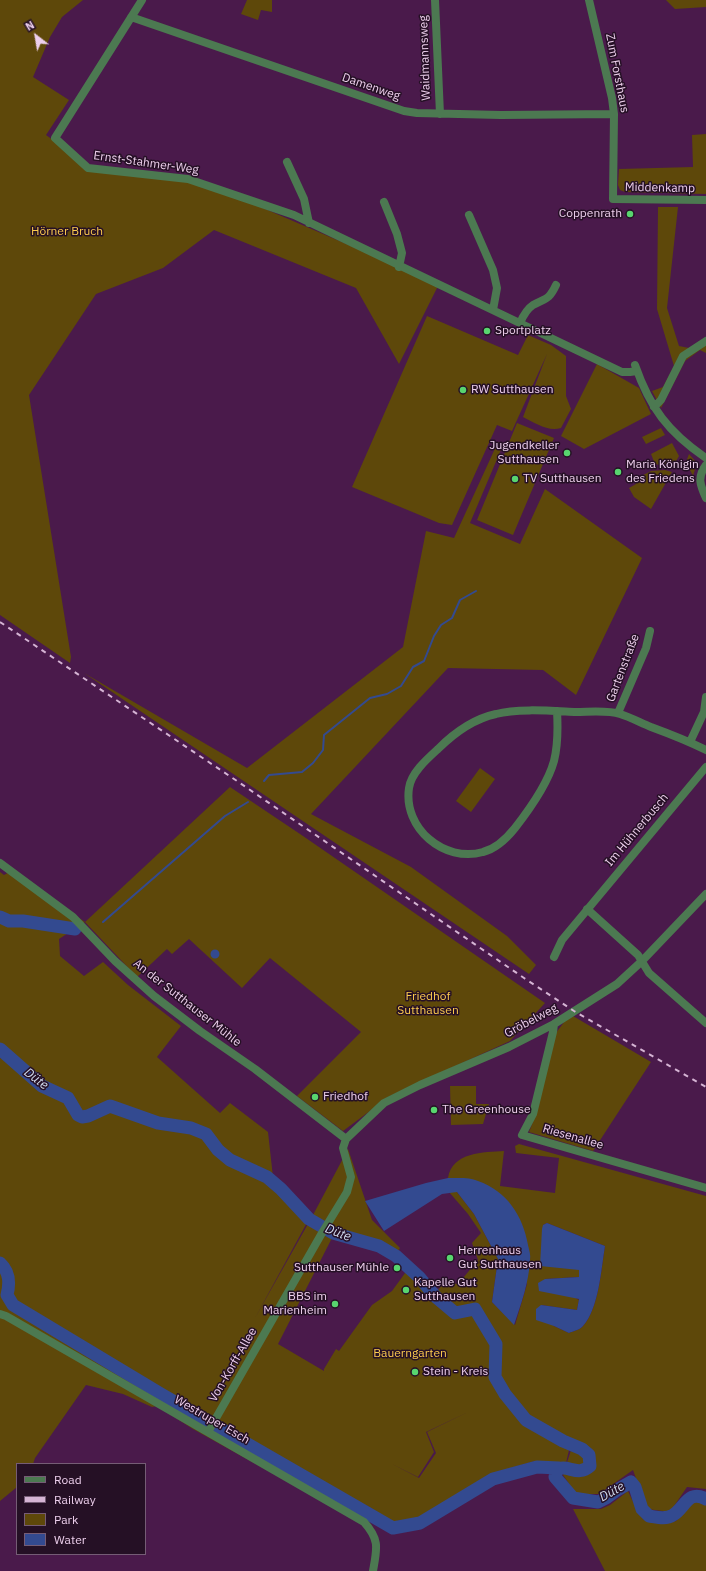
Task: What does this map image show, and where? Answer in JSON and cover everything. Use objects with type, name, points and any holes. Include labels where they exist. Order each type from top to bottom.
[{"type":"street","points":[[131,17],[142,0]]},
{"type":"street","name":"Waidmannsweg","points":[[435,0],[440,114]]},
{"type":"street","name":"Zum Forsthaus","points":[[589,0],[609,84],[614,114],[613,199]]},
{"type":"street","name":"Damenweg","points":[[131,17],[404,111],[440,114],[614,114]]},
{"type":"street","name":"Ernst-Stahmer-Weg","points":[[131,17],[55,138],[88,168],[188,178],[294,215],[399,267],[622,372],[630,372],[636,368],[654,407]]},
{"type":"street","points":[[287,162],[304,199],[309,223]]},
{"type":"street","name":"Middenkamp","points":[[613,199],[706,200]]},
{"type":"street","points":[[384,202],[397,234],[402,253],[399,267]]},
{"type":"street","points":[[469,215],[493,270],[497,288],[493,310]]},
{"type":"street","points":[[520,323],[525,312],[532,306],[544,300],[552,293],[556,285]]},
{"type":"street","points":[[706,340],[683,356],[661,400],[654,407],[669,428],[706,458]]},
{"type":"street","points":[[706,466],[700,476],[699,482],[706,498]]},
{"type":"street","name":"Gartenstraße","points":[[618,713],[646,648],[650,631]]},
{"type":"street","points":[[690,742],[704,712],[706,697]]},
{"type":"street","name":"Gartenstraße","points":[[557,711],[558,733],[554,761],[529,809],[508,836],[497,845],[484,852],[470,854],[455,853],[426,837],[416,825],[408,803],[409,787],[416,773],[445,742],[462,728],[479,719],[496,713],[524,711],[557,711],[618,713],[706,750]]},
{"type":"street","name":"Im Hühnerbusch","points":[[554,957],[562,940],[706,767]]},
{"type":"street","name":"An der Sutthauser Mühle","points":[[0,863],[73,917],[114,961],[154,996],[261,1074],[346,1139]]},
{"type":"street","name":"Gröbelweg","points":[[346,1139],[373,1112],[396,1096],[509,1046],[554,1024],[617,984],[642,961],[706,894]]},
{"type":"street","points":[[587,909],[638,955],[649,973],[706,1023]]},
{"type":"street","name":"Riesenallee","points":[[554,1024],[533,1114],[522,1135],[706,1188]]},
{"type":"street","name":"Von-Korff-Allee","points":[[210,1430],[328,1222],[344,1200],[351,1177],[343,1148],[346,1139]]},
{"type":"street","name":"Westruper Esch","points":[[0,1314],[210,1430],[364,1522],[373,1532],[377,1544],[373,1571]]},
{"type":"green space","name":"Hörner Bruch","points":[[0,0],[83,0],[62,17],[50,37],[33,77],[69,100],[46,135],[96,171],[191,177],[439,284],[399,364],[356,288],[214,230],[163,268],[96,294],[29,395],[71,657],[70,663],[0,615]]},
{"type":"green space","points":[[247,0],[272,0],[272,12],[261,10],[258,20],[241,14]]},
{"type":"green space","points":[[666,0],[706,0],[706,7],[675,9]]},
{"type":"green space","points":[[706,134],[706,194],[625,192],[620,190],[618,185],[619,169],[693,167],[692,135]]},
{"type":"green space","points":[[658,207],[678,207],[667,308],[679,346],[689,348],[706,337],[706,353],[700,350],[685,361],[661,408],[652,391],[663,387],[674,366],[657,309]]},
{"type":"green space","name":"RW Sutthausen","points":[[427,316],[518,355],[528,335],[551,345],[566,356],[566,396],[571,409],[561,428],[546,428],[523,417],[547,354],[512,431],[497,425],[452,525],[439,523],[352,487]]},
{"type":"green space","points":[[597,364],[639,388],[651,414],[584,449],[561,436]]},
{"type":"green space","name":"TV Sutthausen","points":[[517,423],[554,438],[513,535],[477,520]]},
{"type":"green space","points":[[661,428],[665,435],[646,444],[642,437]]},
{"type":"green space","points":[[498,442],[503,445],[470,523],[520,544],[545,489],[642,558],[576,695],[543,670],[448,668],[311,814],[411,867],[507,936],[536,965],[529,974],[84,673],[247,768],[403,647],[426,531],[454,538]]},
{"type":"green space","points":[[672,443],[679,456],[675,463],[660,465],[655,464],[651,454]]},
{"type":"green space","points":[[689,454],[697,463],[693,476],[686,462]]},
{"type":"green space","points":[[665,470],[672,472],[651,509],[634,497],[629,488],[636,484],[634,480],[651,471]]},
{"type":"green space","points":[[480,768],[495,779],[471,812],[456,801]]},
{"type":"green space","name":"Friedhof Sutthausen","points":[[230,787],[545,1003],[510,1041],[390,1096],[343,1131],[297,1096],[361,1032],[270,958],[242,988],[189,939],[172,954],[167,949],[137,977],[85,922]]},
{"type":"green space","name":"Bauerngarten","points":[[11,871],[85,922],[59,939],[60,956],[84,976],[103,962],[128,985],[181,1026],[157,1057],[220,1113],[230,1103],[268,1132],[273,1177],[264,1182],[281,1189],[309,1219],[255,1318],[348,1149],[372,1220],[400,1248],[394,1257],[333,1236],[278,1344],[324,1371],[336,1349],[339,1351],[372,1305],[392,1291],[408,1269],[419,1278],[435,1298],[455,1315],[474,1311],[494,1345],[493,1377],[503,1395],[501,1396],[523,1425],[569,1450],[566,1463],[535,1461],[491,1474],[418,1518],[392,1522],[366,1505],[356,1520],[193,1429],[157,1406],[152,1407],[123,1394],[86,1385],[35,1458],[33,1463],[16,1463],[16,1488],[0,1501],[0,1058],[12,1060],[18,1065],[0,1048],[0,872],[4,875]],"holes":[[[26,1071],[60,1094],[42,1086]],[[468,1412],[427,1432],[436,1453],[419,1478],[392,1464],[418,1477],[434,1452],[426,1432]]]},
{"type":"green space","points":[[573,1016],[651,1062],[593,1151],[529,1132],[536,1114],[555,1034],[565,1021]]},
{"type":"green space","points":[[450,1086],[476,1086],[476,1104],[489,1104],[483,1124],[451,1125]]},
{"type":"green space","points":[[519,1144],[706,1196],[706,1489],[687,1487],[670,1512],[647,1509],[633,1470],[599,1494],[576,1494],[563,1475],[571,1450],[536,1425],[508,1393],[497,1376],[497,1344],[476,1308],[454,1311],[435,1294],[444,1282],[458,1284],[478,1260],[472,1243],[481,1233],[468,1214],[449,1192],[457,1192],[474,1214],[498,1259],[492,1302],[515,1325],[527,1284],[462,1179],[448,1178],[451,1169],[462,1158],[479,1153],[504,1151],[500,1186],[555,1193],[559,1158],[516,1153],[515,1146]],"holes":[[[547,1223],[605,1246],[596,1299],[588,1318],[582,1327],[569,1333],[554,1326],[541,1305],[577,1310],[579,1300],[545,1279],[579,1277],[579,1270],[543,1225]]]},
{"type":"green space","points":[[628,1491],[638,1512],[644,1520],[664,1524],[676,1521],[692,1503],[701,1501],[706,1505],[706,1571],[605,1571],[573,1509],[601,1509],[610,1505]]},
{"type":"water","points":[[215,949],[220,954],[215,959],[210,954]]},
{"type":"water","points":[[448,1178],[471,1179],[488,1185],[505,1198],[518,1215],[526,1234],[530,1258],[526,1285],[514,1325],[492,1302],[498,1259],[474,1214],[457,1192],[442,1194],[384,1231],[365,1201]]},
{"type":"water","points":[[547,1223],[605,1246],[593,1309],[582,1327],[569,1333],[536,1320],[536,1309],[541,1305],[577,1310],[579,1299],[539,1291],[538,1283],[545,1279],[579,1277],[579,1270],[540,1266],[542,1229],[543,1225]]},
{"type":"waterway","points":[[264,781],[269,775],[302,772],[313,763],[323,750],[324,735],[370,698],[387,694],[401,686],[413,667],[424,661],[434,636],[441,625],[452,618],[460,600],[476,591]]},
{"type":"waterway","points":[[103,922],[225,816],[248,802]]},
{"type":"waterway","name":"Düte","points":[[0,917],[9,921],[23,921],[75,929]]},
{"type":"waterway","name":"Düte","points":[[0,1049],[42,1086],[68,1098],[78,1115],[82,1117],[88,1116],[110,1106],[158,1123],[191,1128],[206,1134],[218,1150],[230,1160],[267,1177],[281,1189],[309,1219],[333,1233],[379,1246],[396,1256],[419,1277],[436,1297],[455,1313],[475,1309],[496,1344],[495,1377],[505,1394],[526,1420],[563,1441],[582,1449],[589,1455],[590,1466],[581,1471],[564,1468],[556,1471],[555,1477],[573,1498],[598,1502],[631,1482],[635,1487],[642,1509],[649,1516],[664,1518],[673,1515],[687,1501],[695,1496],[706,1499]]},
{"type":"waterway","name":"Düte","points":[[0,1263],[6,1270],[9,1282],[7,1295],[13,1305],[161,1394],[393,1528],[420,1523],[493,1479],[537,1467],[559,1468]]},
{"type":"railway","points":[[0,622],[237,781],[574,1011],[706,1087]]},
{"type":"place","name":"Coppenrath","points":[[630,214]]},
{"type":"place","name":"Sportplatz","points":[[487,331]]},
{"type":"place","name":"RW Sutthausen","points":[[463,390]]},
{"type":"place","name":"Jugendkeller Sutthausen","points":[[567,453]]},
{"type":"place","name":"Maria Königin des Friedens","points":[[618,472]]},
{"type":"place","name":"TV Sutthausen","points":[[515,479]]},
{"type":"place","name":"Friedhof","points":[[315,1097]]},
{"type":"place","name":"The Greenhouse","points":[[434,1110]]},
{"type":"place","name":"Herrenhaus Gut Sutthausen","points":[[450,1258]]},
{"type":"place","name":"Sutthauser Mühle","points":[[397,1268]]},
{"type":"place","name":"Kapelle Gut Sutthausen","points":[[406,1290]]},
{"type":"place","name":"BBS im Marienheim","points":[[335,1304]]},
{"type":"place","name":"Stein - Kreis","points":[[415,1372]]}]
